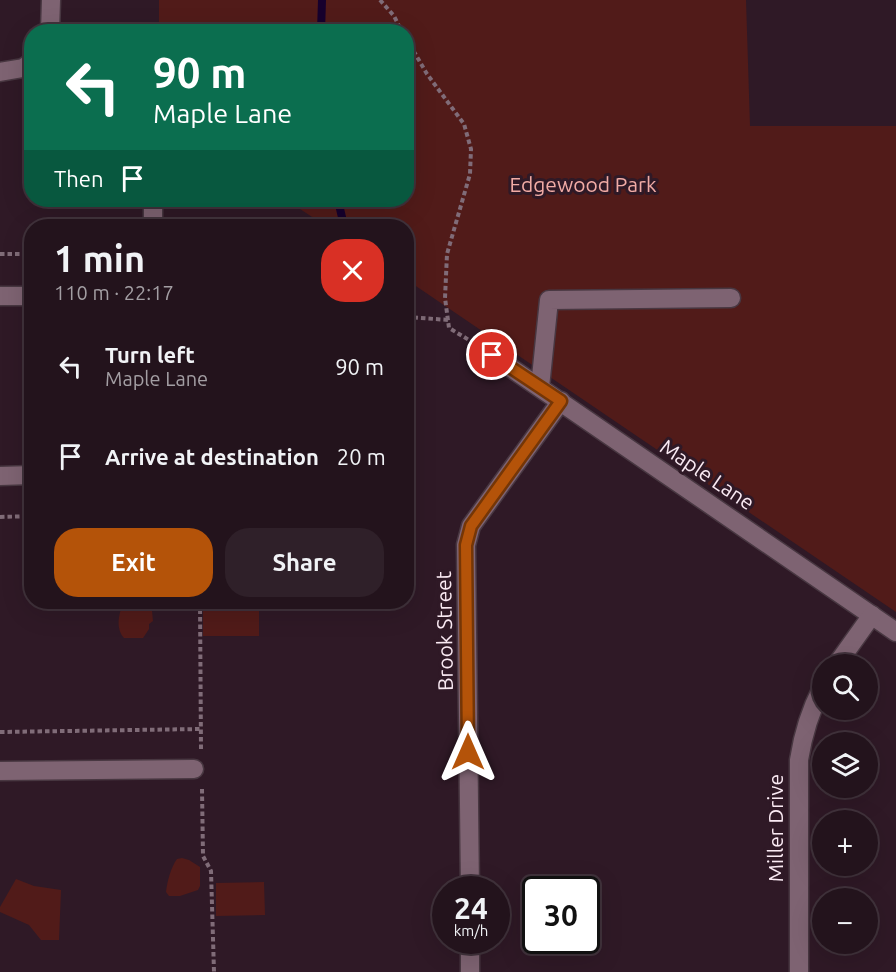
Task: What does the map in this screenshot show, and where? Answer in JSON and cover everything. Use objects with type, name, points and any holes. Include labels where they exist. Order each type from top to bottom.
[{"type":"street","points":[[50,24],[51,0]]},
{"type":"street","points":[[0,72],[24,67]]},
{"type":"street","points":[[0,296],[24,296]]},
{"type":"street","points":[[540,387],[549,300],[731,298]]},
{"type":"street","name":"Maple Lane","points":[[492,355],[896,632]]},
{"type":"street","name":"Brook Street","points":[[470,876],[466,545],[471,526],[561,401]]},
{"type":"street","points":[[0,476],[24,475]]},
{"type":"street","points":[[844,654],[872,615]]},
{"type":"street","name":"Miller Drive","points":[[799,972],[799,760],[804,731],[812,709]]},
{"type":"street","points":[[0,771],[194,769]]},
{"type":"street","points":[[470,954],[470,972]]},
{"type":"path","points":[[380,0],[398,24]]},
{"type":"path","points":[[414,52],[427,74],[464,124],[471,148],[470,174],[447,254],[445,298],[449,328],[492,355]]},
{"type":"path","points":[[0,254],[24,254]]},
{"type":"path","points":[[414,318],[448,320]]},
{"type":"path","points":[[0,517],[24,516]]},
{"type":"path","points":[[0,732],[201,729]]},
{"type":"green space","name":"Edgewood Park","points":[[159,0],[746,0],[750,126],[896,126],[896,612],[414,285],[414,219],[315,219],[300,209],[300,207],[414,207],[414,24],[159,24]]},
{"type":"green space","points":[[150,609],[152,611],[153,621],[149,624],[149,629],[143,638],[124,638],[120,630],[121,610]]},
{"type":"green space","points":[[203,609],[259,609],[259,636],[203,636]]},
{"type":"green space","points":[[182,858],[200,867],[200,886],[198,890],[180,896],[169,896],[166,892],[173,866],[177,859]]},
{"type":"green space","points":[[16,879],[34,886],[61,890],[59,940],[41,940],[29,925],[0,912],[0,907]]},
{"type":"green space","points":[[264,882],[265,915],[216,916],[216,883]]},
{"type":"waterway","points":[[321,24],[322,0]]},
{"type":"waterway","points":[[340,207],[342,219]]},
{"type":"route","points":[[468,752],[466,545],[471,526],[561,401],[492,355]]}]
